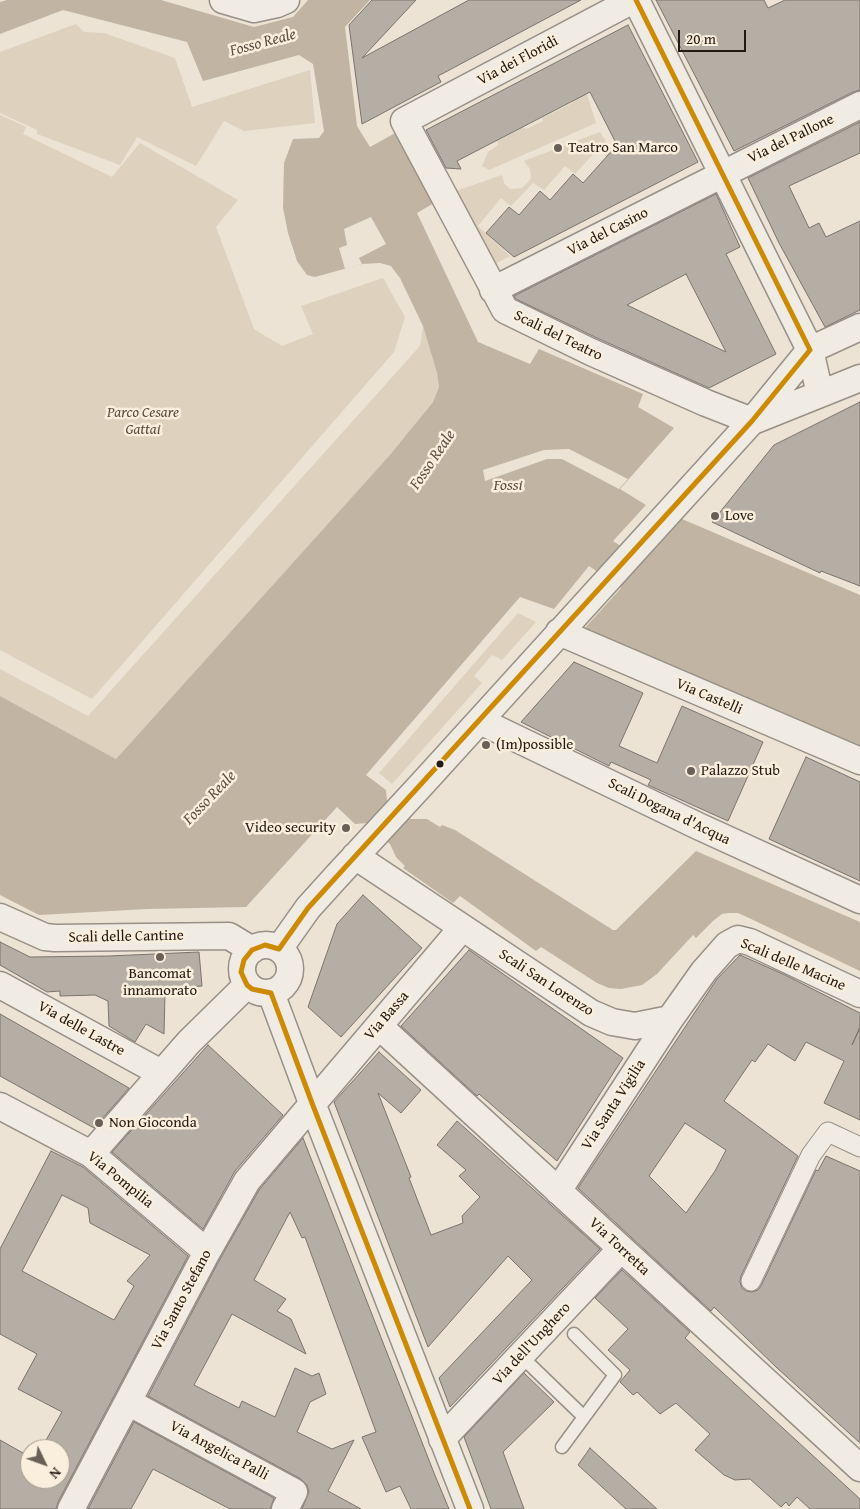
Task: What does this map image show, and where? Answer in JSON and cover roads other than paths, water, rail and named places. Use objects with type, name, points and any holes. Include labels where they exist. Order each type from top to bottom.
[{"type":"street","points":[[222,0],[254,9],[286,0]]},
{"type":"street","points":[[634,0],[810,350],[820,394]]},
{"type":"street","name":"Via dei Floridi","points":[[404,121],[634,0]]},
{"type":"street","name":"Via del Pallone","points":[[722,174],[860,105]]},
{"type":"street","name":"Scali del Teatro","points":[[404,121],[505,310],[591,352],[706,403],[752,421]]},
{"type":"street","name":"Via del Casino","points":[[493,290],[722,174]]},
{"type":"street","points":[[279,949],[308,908],[752,421],[810,350],[860,327]]},
{"type":"street","points":[[752,421],[860,378]]},
{"type":"street","name":"Via Castelli","points":[[562,629],[860,761]]},
{"type":"street","name":"Scali Dogana d'Acqua","points":[[480,721],[714,834],[860,900]]},
{"type":"street","name":"Scali San Lorenzo","points":[[355,856],[598,1017],[612,1022],[636,1026],[670,1019]]},
{"type":"street","name":"Scali delle Cantine","points":[[0,918],[45,937],[229,936],[252,950]]},
{"type":"street","name":"Via Bassa","points":[[312,1103],[462,928]]},
{"type":"street","name":"Scali delle Macine","points":[[670,1019],[704,971],[727,945],[734,940],[742,939],[860,994]]},
{"type":"street","points":[[265,945],[279,949],[289,961],[290,973],[284,984],[276,991],[259,989],[242,977],[244,960],[252,950],[265,945]]},
{"type":"street","name":"Via delle Lastre","points":[[0,985],[161,1073]]},
{"type":"street","points":[[91,1154],[189,1042],[259,989]]},
{"type":"street","points":[[259,989],[312,1103],[470,1509]]},
{"type":"street","name":"Via Santa Vigilia","points":[[558,1191],[670,1019]]},
{"type":"street","name":"Via Torretta","points":[[378,1026],[860,1468]]},
{"type":"street","name":"Via Santo Stefano","points":[[71,1509],[207,1252],[247,1181],[312,1103]]},
{"type":"street","name":"Via Pompilia","points":[[0,1106],[91,1154],[207,1252]]},
{"type":"street","points":[[751,1281],[811,1155],[828,1132],[860,1147]]},
{"type":"street","name":"Via dell'Unghero","points":[[442,1439],[621,1250]]},
{"type":"street","name":"Via Angelica Palli","points":[[128,1402],[294,1492],[285,1509]]},
{"type":"lane","points":[[562,1447],[615,1375],[574,1334]]},
{"type":"lane","points":[[521,1356],[584,1417]]},
{"type":"water","name":"Fossi","points":[[7,0],[161,0],[254,27],[293,17],[308,0],[370,0],[345,27],[357,126],[370,147],[397,132],[434,203],[417,213],[478,342],[530,364],[539,349],[643,394],[638,407],[674,428],[620,489],[646,505],[613,541],[644,561],[682,519],[860,595],[860,751],[583,630],[621,588],[589,566],[554,609],[520,597],[366,775],[386,790],[387,801],[411,819],[427,819],[440,827],[442,825],[455,830],[613,930],[616,930],[696,851],[860,922],[860,971],[738,913],[728,913],[722,914],[713,921],[696,938],[693,935],[657,974],[642,985],[621,989],[609,988],[597,983],[541,947],[536,951],[460,896],[453,903],[403,868],[405,866],[396,857],[390,844],[368,823],[355,824],[337,807],[246,907],[147,909],[39,915],[0,895],[0,696],[116,759],[389,456],[433,402],[439,387],[437,373],[423,326],[400,278],[391,266],[380,263],[362,264],[315,277],[307,275],[297,261],[288,233],[283,208],[284,163],[293,139],[319,138],[324,131],[313,64],[299,55],[203,81],[187,42],[63,10],[0,34],[0,2]]},
{"type":"place","name":"Teatro San Marco","points":[[558,148]]},
{"type":"place","name":"Love","points":[[715,516]]},
{"type":"place","name":"(Im)possible","points":[[486,745]]},
{"type":"place","name":"Palazzo Stub","points":[[691,771]]},
{"type":"place","name":"Video security","points":[[346,828]]},
{"type":"place","name":"Bancomat innamorato","points":[[160,957]]},
{"type":"place","name":"Non Gioconda","points":[[99,1123]]},
{"type":"water label","name":"Fosso Reale","points":[[263,43]]},
{"type":"water label","name":"Fosso Reale","points":[[433,460]]},
{"type":"water label","name":"Fosso Reale","points":[[210,798]]},
{"type":"park label","name":"Parco Cesare Gattai","points":[[143,422]]}]
